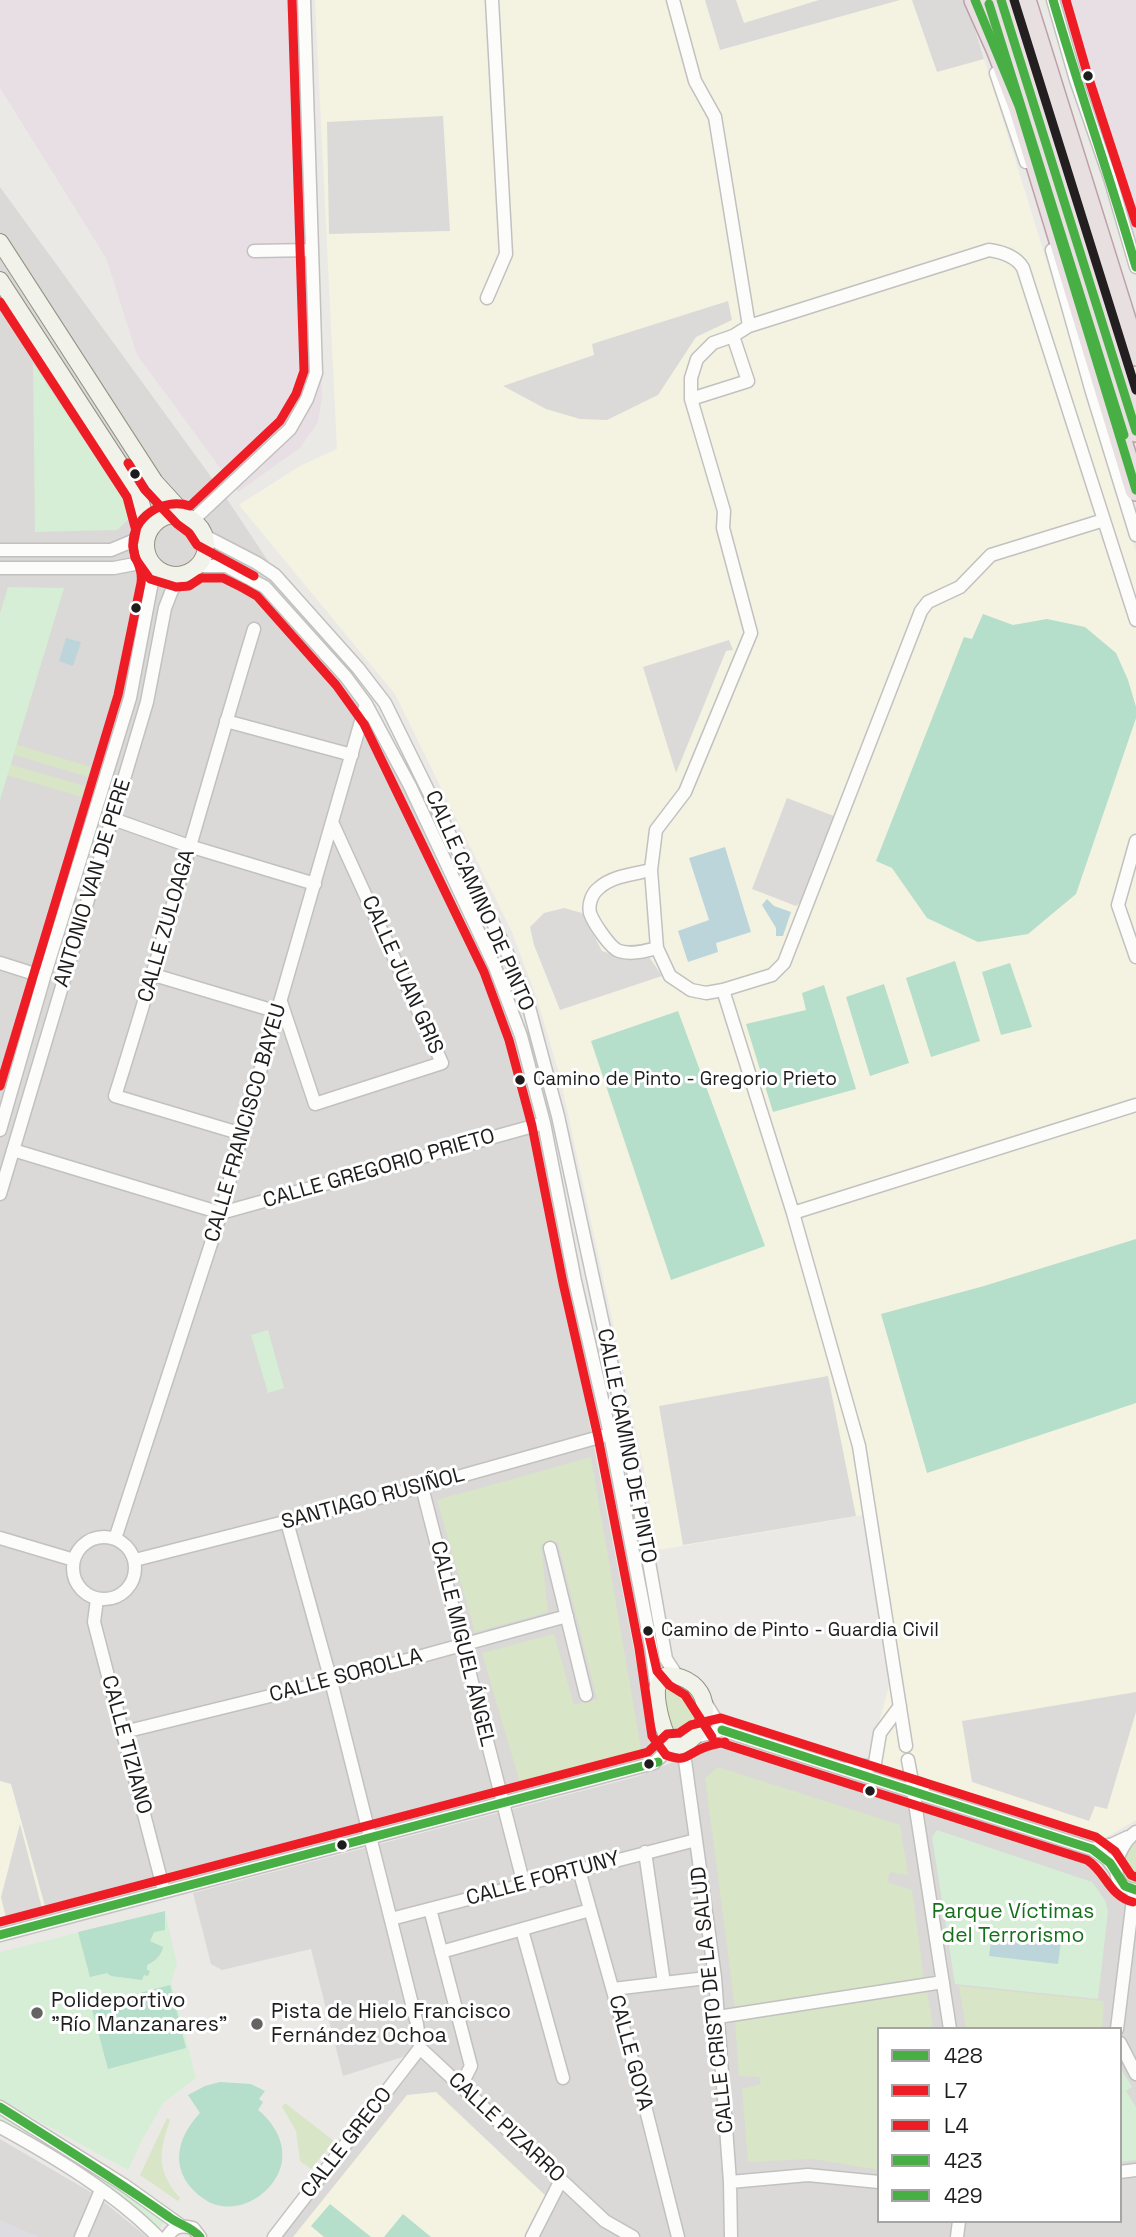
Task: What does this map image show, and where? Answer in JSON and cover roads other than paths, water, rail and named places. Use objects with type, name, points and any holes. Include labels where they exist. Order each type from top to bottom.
[{"type":"highway","points":[[973,0],[997,49],[1019,106],[1136,490]]},
{"type":"highway","points":[[1001,0],[1136,430]]},
{"type":"highway","points":[[1025,0],[1136,355]]},
{"type":"street","points":[[0,242],[155,482],[190,518],[205,536],[206,552],[192,570],[166,574],[152,564],[145,547],[148,533],[154,524],[169,515],[190,518],[290,429],[307,399],[316,373],[304,0]]},
{"type":"street","points":[[487,298],[506,254],[492,0]]},
{"type":"street","points":[[673,0],[695,81],[715,117],[749,326]]},
{"type":"street","points":[[973,0],[1040,205],[1092,393],[1136,535]]},
{"type":"street","points":[[1053,0],[1136,264]]},
{"type":"street","points":[[254,251],[312,250]]},
{"type":"street","points":[[1104,520],[991,555],[961,587],[928,603],[920,611],[784,962],[772,975],[706,993],[691,990],[670,976],[657,948],[651,870],[656,830],[685,792],[751,634],[723,528],[724,511],[691,400],[691,378],[697,359],[713,343],[733,336],[749,326],[989,250],[1000,251],[1019,260],[1023,268],[1104,520],[1136,620]]},
{"type":"street","points":[[0,280],[138,492],[148,533]]},
{"type":"street","points":[[691,400],[748,381],[733,336]]},
{"type":"street","points":[[0,550],[111,550],[148,533]]},
{"type":"street","name":"CALLE CAMINO DE PINTO","points":[[205,536],[275,575],[358,668],[385,703],[526,996],[558,1116],[626,1431],[666,1659],[677,1676]]},
{"type":"street","points":[[0,568],[114,568],[152,564]]},
{"type":"street","name":"ANTONIO VAN DE PERE","points":[[0,1130],[130,698],[152,564]]},
{"type":"street","name":"CALLE CAMINO DE PINTO","points":[[192,570],[226,566],[265,587],[346,677],[366,704],[410,786],[495,967],[521,1036],[544,1123],[575,1281],[610,1434],[657,1689]]},
{"type":"street","name":"ANTONIO VAN DE PERE","points":[[0,1194],[147,702],[165,608],[173,590],[192,570]]},
{"type":"street","name":"CALLE ZULOAGA","points":[[242,1134],[115,1096],[154,975],[189,846],[254,629]]},
{"type":"street","name":"CALLE FRANCISCO BAYEU","points":[[115,1539],[221,1213],[366,704]]},
{"type":"street","points":[[226,721],[352,755]]},
{"type":"street","points":[[113,819],[189,846],[315,884]]},
{"type":"street","name":"CALLE JUAN GRIS","points":[[280,1007],[315,1104],[442,1063],[332,822]]},
{"type":"street","points":[[1136,841],[1118,905],[1136,957]]},
{"type":"street","points":[[651,870],[611,880],[598,888],[590,901],[590,913],[611,947],[621,952],[657,948]]},
{"type":"street","points":[[0,963],[44,977]]},
{"type":"street","points":[[154,975],[280,1007]]},
{"type":"street","points":[[723,990],[793,1213],[859,1446],[906,1746]]},
{"type":"street","points":[[793,1213],[1136,1105]]},
{"type":"street","name":"CALLE GREGORIO PRIETO","points":[[221,1213],[544,1123]]},
{"type":"street","points":[[13,1150],[221,1213]]},
{"type":"street","name":"SANTIAGO RUSIÑOL","points":[[135,1560],[422,1487],[610,1434]]},
{"type":"street","name":"CALLE MIGUEL ÁNGEL","points":[[422,1487],[524,1885]]},
{"type":"street","points":[[287,1522],[331,1681],[391,1919],[420,2048]]},
{"type":"street","points":[[0,1538],[74,1560]]},
{"type":"street","points":[[94,1538],[115,1539],[131,1551],[135,1560],[134,1581],[128,1589],[110,1599],[97,1599],[82,1591],[76,1582],[74,1560],[85,1544],[94,1538]]},
{"type":"street","points":[[550,1548],[586,1695]]},
{"type":"street","name":"CALLE TIZIANO","points":[[97,1599],[94,1622],[164,1891]]},
{"type":"street","name":"CALLE SOROLLA","points":[[124,1732],[331,1681],[567,1616]]},
{"type":"street","points":[[722,1730],[694,1686],[677,1676],[667,1675],[662,1679],[657,1689],[664,1733],[684,1742],[722,1730],[1092,1849],[1107,1859],[1126,1889],[1135,1891],[1116,2027]]},
{"type":"street","points":[[0,1935],[658,1762],[703,1726],[705,1702]]},
{"type":"street","points":[[836,1766],[863,1767],[875,1763],[880,1733],[900,1706]]},
{"type":"street","name":"CALLE CRISTO DE LA SALUD","points":[[684,1742],[715,1977],[730,2182],[731,2237]]},
{"type":"street","points":[[908,1760],[913,1783],[1004,1812],[1028,1823],[1038,1831]]},
{"type":"street","points":[[913,1790],[950,2027]]},
{"type":"street","points":[[1092,1849],[1113,1844],[1134,1834]]},
{"type":"street","points":[[1115,1871],[1120,1851],[1134,1834]]},
{"type":"street","name":"CALLE FORTUNY","points":[[391,1919],[696,1840]]},
{"type":"street","points":[[645,1852],[664,1983]]},
{"type":"street","name":"CALLE GOYA","points":[[579,1870],[678,2237]]},
{"type":"street","points":[[430,1909],[471,2066],[461,2085]]},
{"type":"street","points":[[441,1952],[590,1910]]},
{"type":"street","points":[[522,1930],[563,2078]]},
{"type":"street","points":[[613,1989],[715,1977]]},
{"type":"street","points":[[718,2017],[943,1982]]},
{"type":"street","name":"CALLE PIZARRO","points":[[420,2048],[605,2221],[633,2237]]},
{"type":"street","name":"CALLE GRECO","points":[[274,2237],[420,2048]]},
{"type":"street","points":[[1124,2057],[1136,2074]]},
{"type":"street","points":[[0,2107],[124,2185],[180,2225],[192,2228],[200,2237]]},
{"type":"street","points":[[0,2127],[101,2190],[144,2222],[158,2237]]},
{"type":"street","points":[[730,2182],[808,2175],[877,2182]]},
{"type":"street","points":[[532,2237],[561,2180]]},
{"type":"street","points":[[81,2237],[101,2190]]},
{"type":"street","points":[[167,2237],[172,2229],[180,2225]]},
{"type":"water","points":[[66,638],[81,642],[73,666],[59,661]]},
{"type":"water","points":[[725,847],[751,932],[716,943],[718,952],[688,962],[678,931],[709,920],[689,858]]},
{"type":"water","points":[[767,899],[774,906],[791,912],[783,936],[776,936],[776,928],[762,905]]},
{"type":"water","points":[[992,1934],[1061,1942],[1058,1964],[989,1956]]},
{"type":"place","name":"Camino de Pinto - Gregorio Prieto","points":[[520,1080]]},
{"type":"place","name":"Camino de Pinto - Guardia Civil","points":[[648,1631]]},
{"type":"place","name":"Polideportivo \"Río Manzanares\"","points":[[37,2013]]},
{"type":"place","name":"Pista de Hielo Francisco Fernández Ochoa","points":[[257,2024]]},
{"type":"park label","name":"Parque Víctimas del Terrorismo","points":[[1013,1924]]}]
